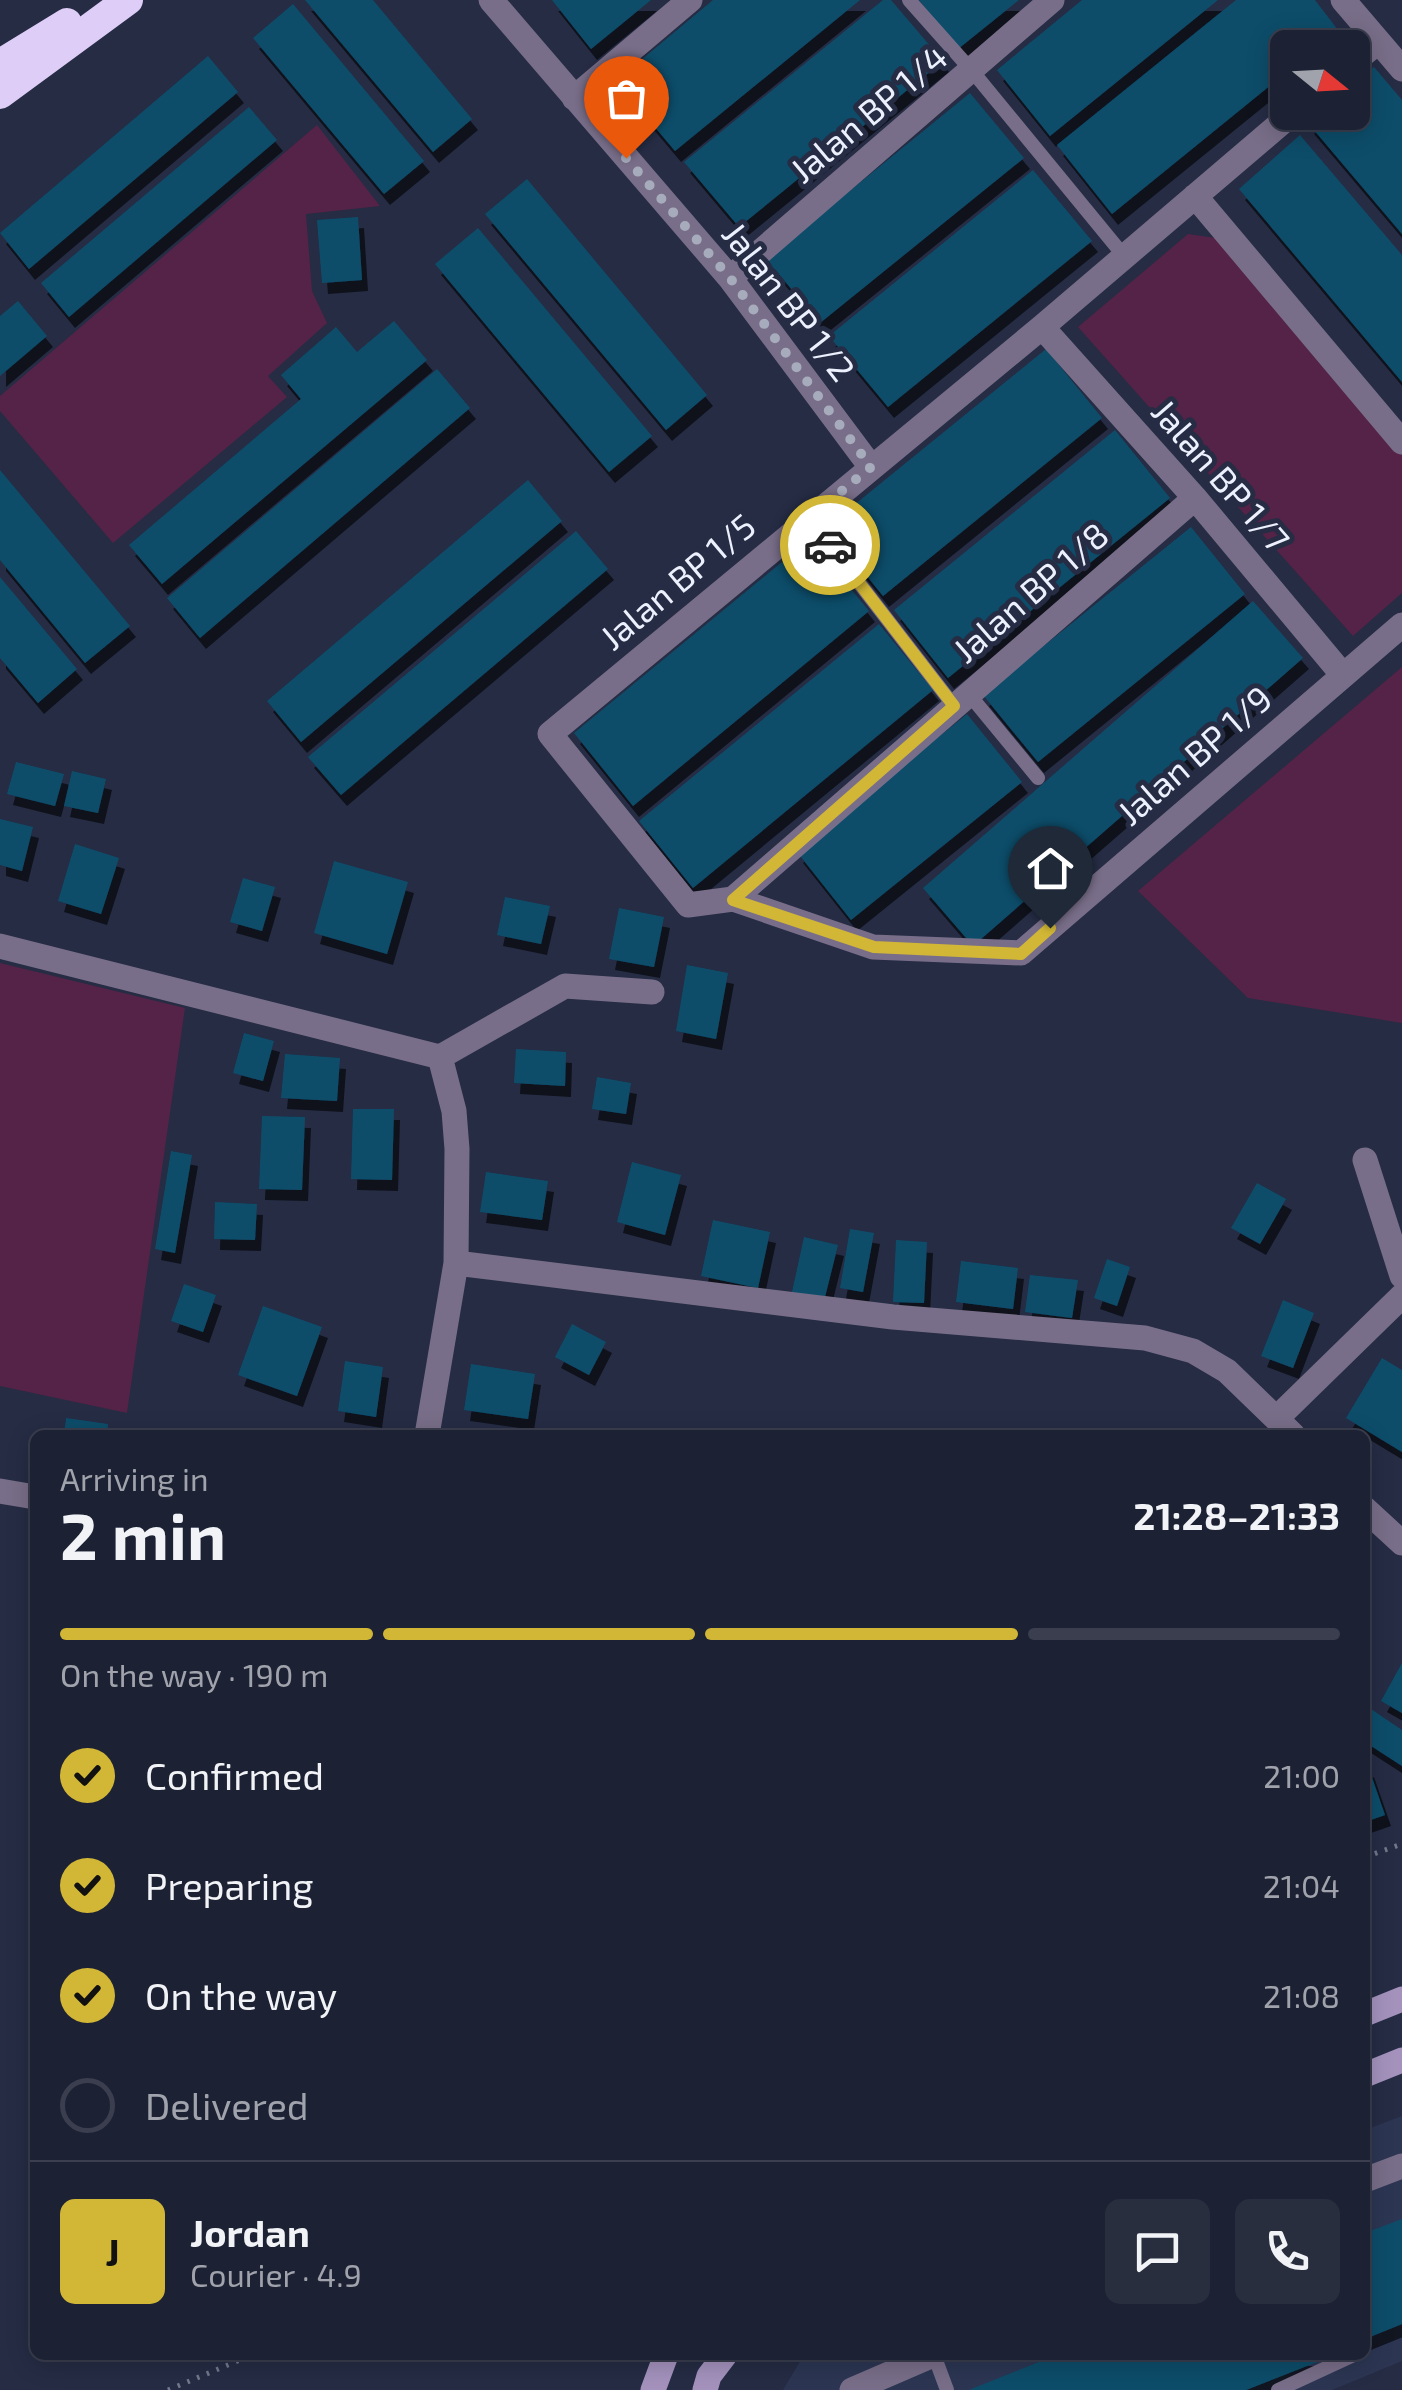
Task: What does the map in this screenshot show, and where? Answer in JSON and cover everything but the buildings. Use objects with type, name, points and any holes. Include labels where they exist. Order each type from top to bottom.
[{"type":"highway","points":[[0,64],[103,0]]},
{"type":"highway","points":[[0,94],[128,0]]},
{"type":"street","name":"Jalan BP 1/2","points":[[491,0],[730,278],[871,467]]},
{"type":"street","points":[[574,98],[690,0]]},
{"type":"street","name":"Jalan BP 1/4","points":[[730,278],[1052,0]]},
{"type":"street","points":[[1346,1],[1402,68]]},
{"type":"street","points":[[1370,48],[1378,42]]},
{"type":"street","name":"Jalan BP 1/5","points":[[688,904],[550,734],[1042,327],[1273,130]]},
{"type":"street","points":[[1195,196],[1402,442]]},
{"type":"street","name":"Jalan BP 1/7","points":[[1042,327],[1196,498],[1342,674]]},
{"type":"street","name":"Jalan BP 1/8","points":[[733,900],[1196,498]]},
{"type":"street","name":"Jalan BP 1/9","points":[[688,904],[733,900],[874,947],[1021,954],[1402,625]]},
{"type":"street","points":[[0,946],[440,1057],[565,986],[652,992]]},
{"type":"street","points":[[429,1430],[456,1262],[458,1215],[456,1130],[440,1057]]},
{"type":"street","points":[[1365,1160],[1402,1276]]},
{"type":"street","points":[[456,1262],[893,1317],[1145,1338],[1193,1352],[1227,1370],[1285,1426],[1402,1296]]},
{"type":"street","points":[[0,1491],[30,1496]]},
{"type":"street","points":[[1370,1514],[1402,1543]]},
{"type":"street","points":[[1370,2012],[1402,1999]]},
{"type":"street","points":[[1370,2073],[1402,2060]]},
{"type":"street","points":[[1370,2178],[1402,2166]]},
{"type":"street","points":[[652,2390],[664,2360]]},
{"type":"street","points":[[705,2390],[709,2376],[721,2360]]},
{"type":"street","points":[[852,2390],[922,2360]]},
{"type":"lane","points":[[909,0],[1124,256]]},
{"type":"lane","points":[[809,518],[961,700],[1038,778]]},
{"type":"lane","points":[[936,2360],[946,2390]]},
{"type":"lane","points":[[1278,2390],[1343,2360]]},
{"type":"path","points":[[1370,1856],[1402,1844]]},
{"type":"path","points":[[168,2390],[240,2360]]},
{"type":"shaded area","points":[[317,125],[380,206],[306,214],[312,291],[327,323],[268,376],[287,397],[113,543],[0,411],[0,396]]},
{"type":"shaded area","points":[[1188,234],[1223,239],[1402,454],[1402,593],[1353,636],[1078,327]]},
{"type":"shaded area","points":[[1402,667],[1402,1023],[1248,998],[1138,891]]},
{"type":"shaded area","points":[[0,963],[185,1008],[127,1413],[0,1386]]},
{"type":"shaded area","points":[[1402,2116],[1402,2361],[1332,2390],[783,2390],[801,2360],[1370,2360],[1370,2128]]},
{"type":"way so far","points":[[626,158],[730,278],[871,467],[809,518],[830,545]]},
{"type":"route","points":[[830,545],[954,706],[733,900],[874,947],[1021,954],[1050,928]]}]
